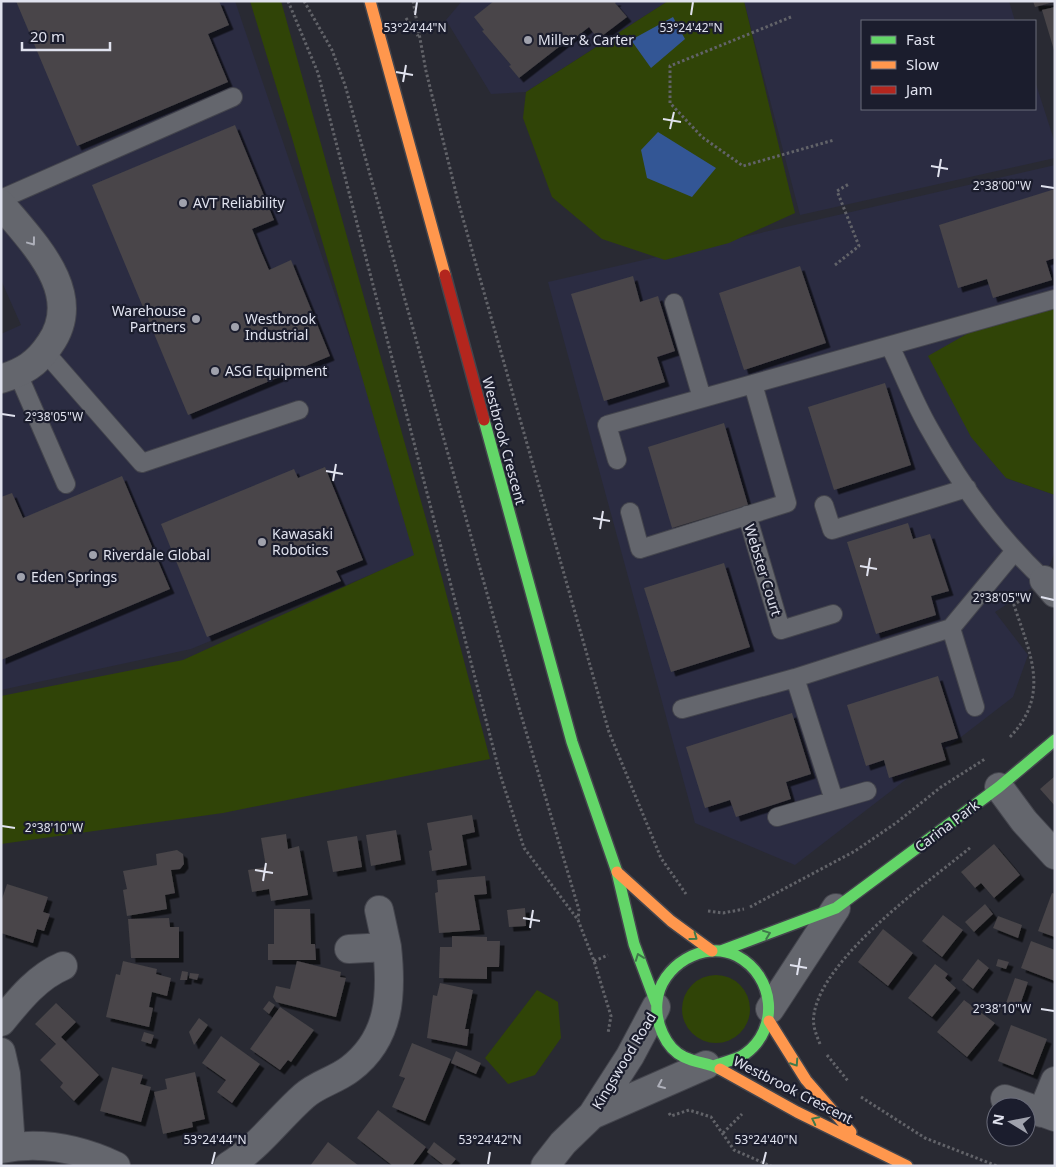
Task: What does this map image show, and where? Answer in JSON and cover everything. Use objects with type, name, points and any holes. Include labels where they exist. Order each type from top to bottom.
[{"type":"street","name":"Westbrook Crescent","points":[[370,1],[388,73],[572,742],[617,872],[634,944],[656,1005]]},
{"type":"street","name":"Westbrook Crescent","points":[[374,13],[376,1]]},
{"type":"street","points":[[1,204],[32,242],[58,283],[62,301],[61,319],[56,337],[34,365],[10,376]]},
{"type":"street","name":"Carina Park","points":[[717,951],[836,908],[999,787],[1055,740]]},
{"type":"street","points":[[999,787],[1024,821],[1055,855]]},
{"type":"street","name":"Westbrook Crescent","points":[[617,872],[671,921],[717,951]]},
{"type":"street","name":"Carina Park","points":[[770,1015],[836,908]]},
{"type":"street","points":[[228,1166],[246,1155],[285,1113],[307,1093],[350,1069],[364,1056],[382,1027],[390,994],[387,947],[380,910]]},
{"type":"street","points":[[349,949],[387,947]]},
{"type":"street","points":[[717,951],[737,956],[751,965],[761,978],[768,992],[770,1015],[761,1039],[748,1053],[731,1062],[709,1065],[690,1061],[676,1052],[661,1032],[656,1005],[660,987],[668,972],[680,961],[696,953],[717,951]]},
{"type":"street","points":[[1,1022],[48,972],[67,966]]},
{"type":"street","name":"Kingswood Road","points":[[545,1166],[564,1143],[592,1115],[630,1056],[656,1005]]},
{"type":"street","name":"Westbrook Crescent","points":[[770,1015],[806,1080],[859,1141]]},
{"type":"street","points":[[1,1052],[6,1074],[6,1148],[31,1146],[65,1149],[94,1156],[116,1166]]},
{"type":"street","name":"Westbrook Crescent","points":[[709,1065],[782,1104],[907,1166]]},
{"type":"street","name":"Kingswood Road","points":[[592,1115],[709,1065]]},
{"type":"street","points":[[1036,1110],[1049,1115],[1055,1081]]},
{"type":"lane","points":[[1,199],[233,97]]},
{"type":"lane","points":[[616,460],[607,425],[1055,299]]},
{"type":"lane","points":[[674,303],[702,398]]},
{"type":"lane","points":[[890,346],[929,428],[967,488],[1014,552],[1049,586]]},
{"type":"lane","points":[[45,352],[142,463],[299,410]]},
{"type":"lane","points":[[10,376],[66,484]]},
{"type":"lane","name":"Webster Court","points":[[630,512],[640,549],[786,503],[753,384]]},
{"type":"lane","points":[[824,504],[832,530],[967,488]]},
{"type":"lane","name":"Webster Court","points":[[747,515],[781,630],[833,614]]},
{"type":"lane","points":[[682,709],[795,678],[951,628],[1014,552]]},
{"type":"lane","points":[[951,628],[975,707]]},
{"type":"lane","points":[[795,678],[834,800]]},
{"type":"lane","points":[[777,817],[867,791]]},
{"type":"path","points":[[288,1],[318,73],[500,774],[524,848],[578,920],[594,961],[611,1016],[607,1038]]},
{"type":"path","points":[[304,1],[332,50],[345,85],[516,698],[579,910],[578,920]]},
{"type":"path","points":[[413,1],[426,71],[458,201],[609,732],[661,858],[692,901]]},
{"type":"path","points":[[791,18],[670,66],[670,103],[702,137],[743,166],[834,140]]},
{"type":"path","points":[[835,265],[859,246],[837,191],[849,184]]},
{"type":"path","points":[[1005,742],[1023,723],[1032,705],[1035,691],[1031,657],[1014,605]]},
{"type":"path","points":[[702,909],[723,913],[746,909],[814,875],[896,823],[941,787],[987,757]]},
{"type":"path","points":[[850,1083],[822,1050],[814,1030],[814,1015],[818,1000],[827,983],[843,962],[877,924],[973,845]]},
{"type":"path","points":[[856,1090],[861,1097],[925,1138],[996,1166]]},
{"type":"path","points":[[671,1116],[689,1110],[711,1117],[734,1150],[771,1166]]},
{"type":"shaded area","points":[[1,1],[235,1],[423,553],[191,649],[1,690],[1,334],[21,325],[1,280]]},
{"type":"shaded area","points":[[462,1],[668,1],[526,92],[491,94],[446,20]]},
{"type":"shaded area","points":[[744,1],[1009,1],[1015,20],[861,20],[861,110],[1036,110],[1036,84],[1055,143],[1055,158],[800,215]]},
{"type":"shaded area","points":[[1055,165],[1055,323],[1006,478],[1055,495],[1055,551],[1044,580],[995,612],[1028,655],[1013,697],[795,865],[695,823],[548,282]]},
{"type":"green space","points":[[250,1],[281,1],[433,544],[490,759],[223,813],[1,844],[1,696],[183,660],[414,555]]},
{"type":"green space","points":[[668,1],[744,1],[795,213],[729,243],[665,260],[602,239],[552,197],[523,118],[526,92]]},
{"type":"green space","points":[[1055,299],[1055,495],[1006,478],[971,437],[928,356],[1002,314]]},
{"type":"green space","points":[[723,975],[735,981],[744,990],[750,1002],[748,1022],[740,1033],[723,1043],[709,1043],[692,1033],[684,1022],[682,1002],[692,985],[703,977]]},
{"type":"green space","points":[[537,990],[558,1002],[561,1038],[535,1075],[508,1084],[485,1058]]},
{"type":"water","points":[[673,17],[685,39],[651,68],[631,40]]},
{"type":"water","points":[[658,132],[716,168],[692,197],[647,178],[641,150]]},
{"type":"building","points":[[16,1],[219,1],[229,25],[208,34],[228,82],[77,146]]},
{"type":"building","name":"Miller & Carter","points":[[494,1],[617,1],[615,3],[627,17],[598,39],[589,27],[575,38],[573,36],[519,78],[509,66],[511,65],[482,31],[484,30],[474,17]]},
{"type":"building","points":[[1033,1],[1054,1],[1054,2],[1035,7]]},
{"type":"building","points":[[1055,7],[1055,50],[1054,50],[1042,10]]},
{"type":"building","points":[[235,125],[274,220],[252,229],[260,249],[269,270],[291,260],[330,356],[188,415],[92,185]]},
{"type":"building","points":[[1055,189],[1055,258],[1046,261],[1052,280],[993,298],[987,279],[958,288],[939,225]]},
{"type":"building","points":[[800,266],[826,343],[744,370],[719,293]]},
{"type":"building","points":[[633,276],[640,302],[658,296],[675,351],[657,357],[665,382],[604,401],[571,294]]},
{"type":"building","points":[[885,383],[911,465],[834,490],[808,407]]},
{"type":"building","points":[[724,423],[748,505],[672,528],[648,447]]},
{"type":"building","name":"Kawasaki Robotics","points":[[325,467],[363,560],[336,571],[341,581],[207,637],[161,524],[294,469],[298,478]]},
{"type":"building","name":"Riverdale Global","points":[[122,476],[170,589],[1,660],[1,497],[12,493],[23,518]]},
{"type":"building","points":[[908,523],[913,539],[930,534],[949,591],[931,596],[936,615],[876,634],[847,542]]},
{"type":"building","points":[[724,563],[750,647],[671,672],[644,588]]},
{"type":"building","points":[[938,676],[958,738],[941,743],[946,760],[889,778],[884,760],[866,766],[847,705]]},
{"type":"building","points":[[792,713],[811,774],[786,782],[791,799],[736,817],[730,800],[705,808],[686,747]]},
{"type":"building","points":[[1055,776],[1055,806],[1040,789]]},
{"type":"building","points":[[472,815],[475,832],[462,835],[467,865],[432,871],[429,851],[432,850],[427,823]]},
{"type":"building","points":[[396,830],[401,860],[371,866],[366,835]]},
{"type":"building","points":[[286,834],[288,849],[299,846],[308,895],[271,901],[269,889],[252,892],[248,870],[266,867],[261,838]]},
{"type":"building","points":[[357,836],[362,867],[333,872],[327,841]]},
{"type":"building","points":[[994,844],[1020,875],[994,898],[981,883],[975,888],[961,872]]},
{"type":"building","points":[[177,850],[183,854],[184,864],[180,869],[171,870],[175,893],[165,895],[167,909],[127,916],[123,890],[127,889],[123,871],[157,865],[156,854]]},
{"type":"building","points":[[485,876],[487,894],[474,895],[480,930],[439,933],[435,893],[438,892],[437,880]]},
{"type":"building","points":[[7,884],[48,897],[43,912],[50,914],[44,931],[37,929],[33,943],[1,933],[1,902]]},
{"type":"building","points":[[1052,893],[1055,894],[1055,937],[1038,931]]},
{"type":"building","points":[[985,904],[993,914],[974,932],[965,922]]},
{"type":"building","points":[[525,908],[526,926],[509,927],[507,910]]},
{"type":"building","points":[[274,909],[310,909],[311,944],[315,944],[316,960],[268,960],[268,944],[274,944]]},
{"type":"building","points":[[943,915],[963,930],[942,957],[922,941]]},
{"type":"building","points":[[998,916],[1022,925],[1018,938],[993,928]]},
{"type":"building","points":[[169,918],[170,927],[179,927],[179,958],[131,958],[128,919]]},
{"type":"building","points":[[883,929],[913,953],[888,986],[858,962]]},
{"type":"building","points":[[452,936],[487,937],[487,941],[500,941],[499,967],[487,967],[487,979],[439,978],[440,947],[452,947]]},
{"type":"building","points":[[1031,941],[1055,950],[1055,981],[1021,968]]},
{"type":"building","points":[[978,959],[989,968],[973,989],[962,980]]},
{"type":"building","points":[[998,959],[1009,962],[1006,969],[996,966]]},
{"type":"building","points":[[123,961],[157,969],[156,974],[171,978],[167,996],[152,992],[149,1007],[153,1008],[149,1027],[106,1017],[116,974],[120,975]]},
{"type":"building","points":[[297,961],[341,972],[340,977],[346,978],[336,1017],[276,1002],[273,997],[276,986],[290,989]]},
{"type":"building","points":[[935,964],[948,974],[945,978],[956,988],[932,1017],[908,998]]},
{"type":"building","points":[[182,971],[188,972],[187,980],[180,980]]},
{"type":"building","points":[[190,973],[199,974],[197,980],[189,978]]},
{"type":"building","points":[[1015,978],[1028,982],[1019,1008],[1006,1003]]},
{"type":"building","points":[[440,983],[473,990],[465,1029],[469,1029],[467,1046],[427,1038],[433,995],[437,996]]},
{"type":"building","points":[[964,1000],[995,1023],[967,1057],[937,1032]]},
{"type":"building","points":[[269,1001],[275,1005],[269,1014],[263,1009]]},
{"type":"building","points":[[56,1003],[76,1022],[61,1037],[99,1075],[74,1101],[60,1087],[63,1083],[40,1060],[56,1044],[35,1024]]},
{"type":"building","points":[[280,1007],[314,1030],[291,1062],[288,1060],[280,1070],[250,1049]]},
{"type":"building","points":[[199,1018],[208,1025],[194,1045],[189,1032]]},
{"type":"building","points":[[1011,1025],[1047,1039],[1033,1075],[998,1061]]},
{"type":"building","points":[[144,1032],[154,1035],[151,1044],[141,1041]]},
{"type":"building","points":[[221,1036],[260,1064],[232,1103],[217,1092],[226,1080],[202,1063]]},
{"type":"building","points":[[412,1043],[451,1059],[425,1121],[392,1107],[405,1078],[399,1076]]},
{"type":"building","points":[[456,1051],[481,1063],[476,1074],[451,1063]]},
{"type":"building","points":[[112,1067],[143,1075],[140,1084],[151,1087],[141,1122],[100,1111]]},
{"type":"building","points":[[195,1072],[205,1119],[192,1122],[193,1127],[163,1134],[154,1092],[167,1089],[165,1079]]},
{"type":"building","points":[[378,1110],[426,1147],[412,1166],[393,1166],[357,1138]]},
{"type":"building","points":[[328,1142],[359,1166],[310,1166]]},
{"type":"building","points":[[434,1142],[456,1159],[450,1166],[445,1166],[427,1152]]},
{"type":"traffic: fast","points":[[484,420],[572,742],[617,872],[634,944],[656,1003]]},
{"type":"traffic: fast","points":[[721,951],[836,908],[999,787],[1055,740]]},
{"type":"traffic: fast","points":[[713,1066],[734,1059],[742,1056],[756,1043],[764,1031],[768,1017],[768,1003],[765,989],[759,976],[750,965],[737,956],[711,951],[686,959],[675,967],[666,977],[660,989],[657,1010],[663,1034],[677,1053],[693,1061],[720,1069]]},
{"type":"traffic: slow","points":[[370,1],[445,275]]},
{"type":"traffic: slow","points":[[617,872],[671,921],[712,951]]},
{"type":"traffic: slow","points":[[769,1021],[806,1080],[851,1132]]},
{"type":"traffic: slow","points":[[720,1069],[797,1112],[907,1166]]},
{"type":"traffic: jam","points":[[445,275],[484,420]]},
{"type":"place","name":"Miller & Carter","points":[[528,40]]},
{"type":"place","name":"AVT Reliability","points":[[183,203]]},
{"type":"place","name":"Warehouse Partners","points":[[196,319]]},
{"type":"place","name":"Westbrook Industrial","points":[[235,327]]},
{"type":"place","name":"ASG Equipment","points":[[215,371]]},
{"type":"place","name":"Kawasaki Robotics","points":[[262,542]]},
{"type":"place","name":"Riverdale Global","points":[[93,555]]},
{"type":"place","name":"Eden Springs","points":[[21,577]]}]
